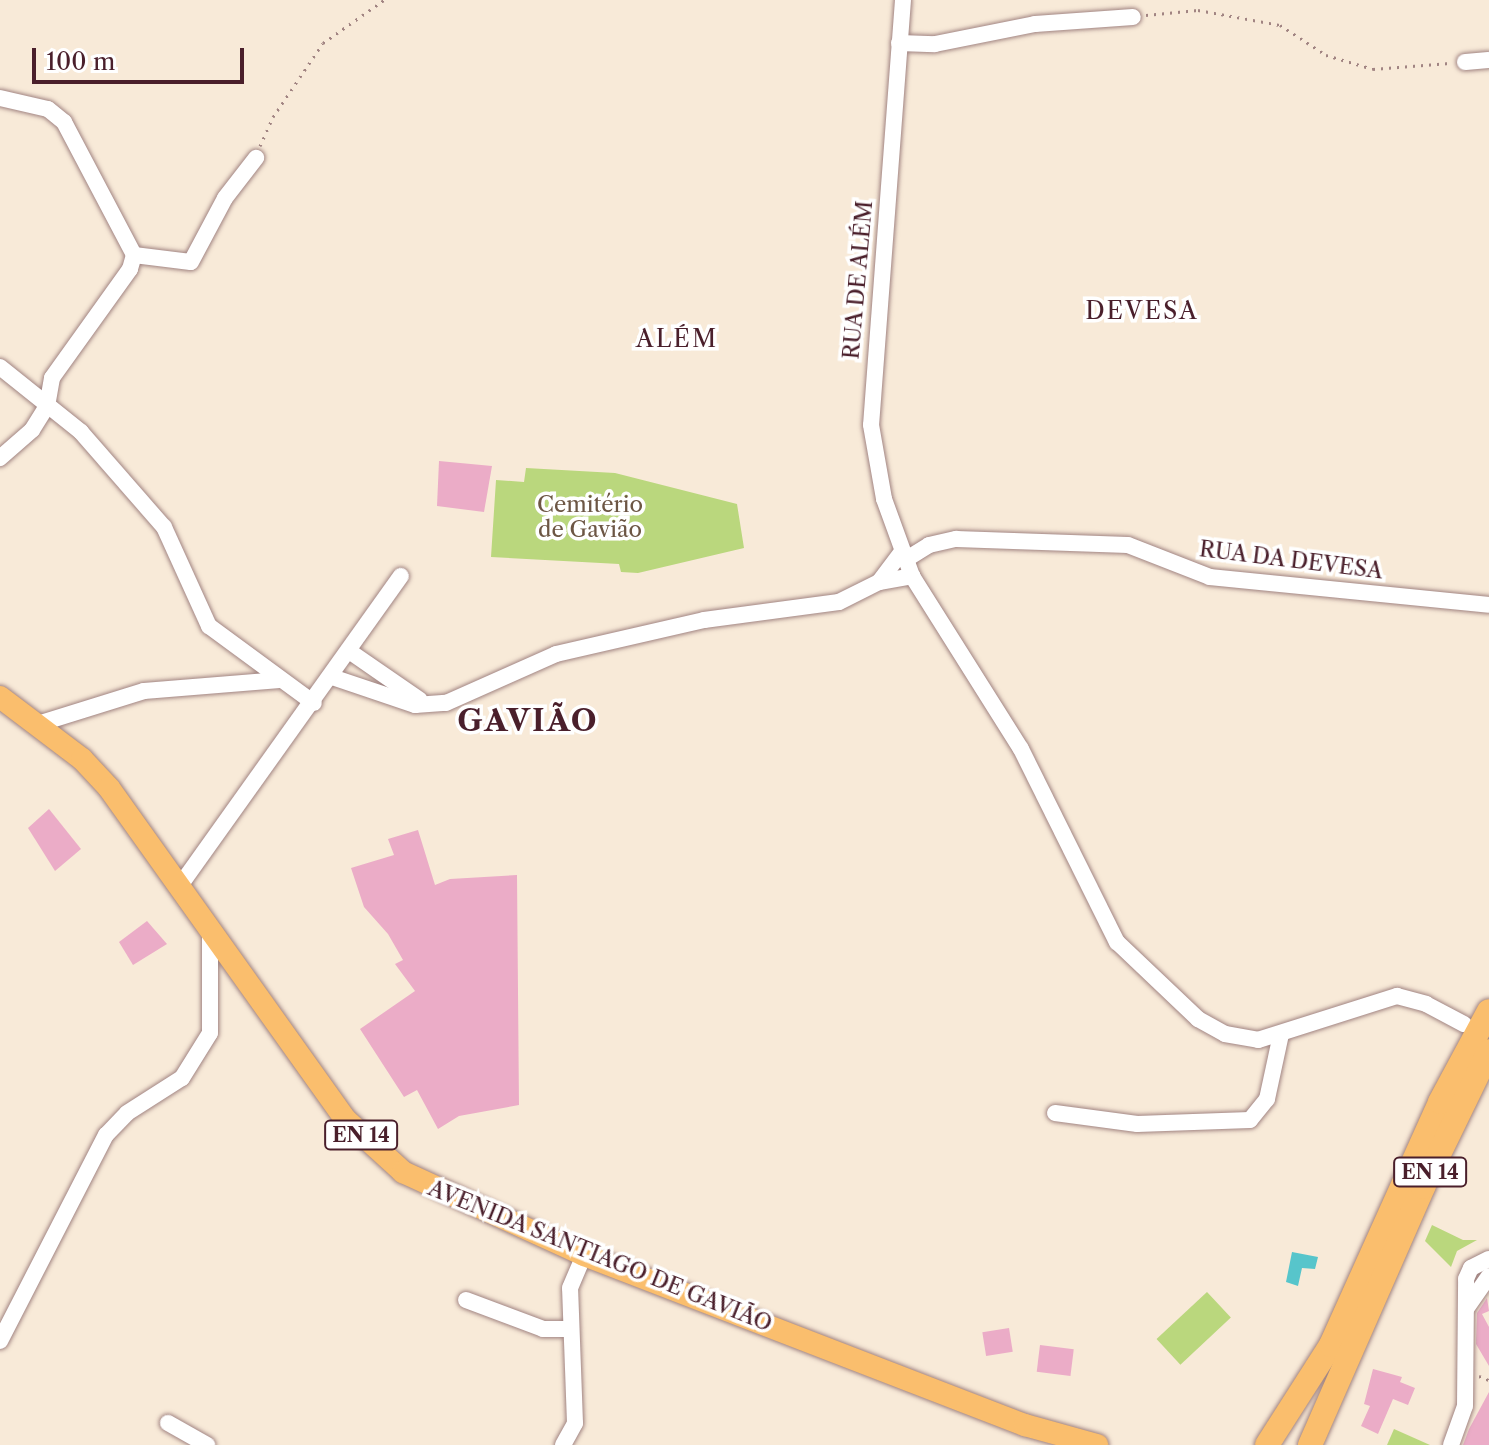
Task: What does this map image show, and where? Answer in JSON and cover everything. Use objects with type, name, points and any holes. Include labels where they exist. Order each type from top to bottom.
[{"type":"highway","name":"EN 14","points":[[1267,1445],[1331,1345],[1440,1102],[1489,1011]]},
{"type":"highway","name":"EN 14","points":[[1310,1445],[1423,1187],[1489,1051]]},
{"type":"main road","name":"AVENIDA SANTIAGO DE GAVIÃO","points":[[0,697],[38,724],[109,788],[320,1086],[376,1151],[421,1183],[584,1255],[1025,1425],[1097,1445]]},
{"type":"main road","name":"AVENIDA SANTIAGO DE GAVIÃO","points":[[1025,1425],[1060,1445]]},
{"type":"street","name":"RUA DE ALÉM","points":[[903,0],[871,425],[876,468],[912,576],[1021,749],[1110,930],[1130,958],[1157,984],[1225,1034],[1250,1040],[1281,1034],[1397,996],[1426,1004],[1464,1024]]},
{"type":"street","points":[[899,43],[935,44],[1035,24],[1133,17]]},
{"type":"street","points":[[1465,62],[1489,60]]},
{"type":"street","points":[[0,98],[48,109],[64,122],[134,255],[130,269],[52,378],[47,406],[32,430],[0,458]]},
{"type":"street","points":[[134,255],[191,262],[225,198],[256,158]]},
{"type":"street","points":[[0,367],[81,432],[164,527],[209,626],[314,703]]},
{"type":"street","name":"RUA DA DEVESA","points":[[903,556],[929,545],[956,539],[1128,545],[1210,577],[1489,605]]},
{"type":"street","points":[[879,582],[903,556]]},
{"type":"street","points":[[179,887],[314,703],[401,576]]},
{"type":"street","points":[[332,677],[401,701],[432,705],[506,679],[556,654],[704,620],[839,602],[879,582],[912,576]]},
{"type":"street","points":[[349,651],[432,705]]},
{"type":"street","points":[[38,724],[144,691],[280,680]]},
{"type":"street","points":[[0,1341],[106,1135],[127,1113],[182,1078],[210,1033],[210,930]]},
{"type":"street","points":[[1055,1113],[1137,1124],[1250,1120],[1267,1099],[1281,1034]]},
{"type":"street","points":[[563,1445],[575,1423],[570,1288],[584,1255]]},
{"type":"street","points":[[1451,1445],[1465,1406],[1466,1309],[1489,1259]]},
{"type":"street","points":[[466,1300],[543,1329],[570,1329]]},
{"type":"street","points":[[168,1423],[207,1445]]},
{"type":"path","points":[[256,158],[265,129],[323,43],[384,0]]},
{"type":"path","points":[[1133,17],[1198,10],[1280,25],[1326,55],[1373,69],[1465,62]]},
{"type":"green space","name":"Cemitério de Gavião","points":[[526,468],[615,473],[737,504],[744,548],[638,573],[621,572],[619,564],[491,557],[496,480],[524,482]]},
{"type":"green space","points":[[1432,1225],[1463,1240],[1477,1240],[1457,1251],[1451,1267],[1425,1241]]},
{"type":"green space","points":[[1207,1292],[1231,1318],[1180,1365],[1157,1339]]},
{"type":"green space","points":[[1394,1429],[1430,1445],[1387,1445]]},
{"type":"water","points":[[1292,1252],[1318,1257],[1315,1269],[1302,1268],[1298,1286],[1286,1282]]},
{"type":"building","points":[[439,461],[492,466],[484,512],[437,506]]},
{"type":"building","points":[[49,809],[81,849],[55,871],[28,828]]},
{"type":"building","points":[[418,830],[435,885],[450,879],[517,875],[519,1105],[459,1116],[438,1129],[417,1090],[404,1097],[360,1029],[415,991],[395,964],[403,960],[388,934],[364,907],[351,868],[394,855],[388,839]]},
{"type":"building","points":[[147,921],[167,944],[133,965],[119,942]]},
{"type":"building","points":[[1487,1298],[1489,1311],[1482,1314],[1489,1327],[1489,1366],[1476,1344],[1477,1313]]},
{"type":"building","points":[[1009,1328],[1013,1352],[986,1356],[982,1332]]},
{"type":"building","points":[[1040,1345],[1074,1349],[1070,1376],[1037,1372]]},
{"type":"building","points":[[1373,1369],[1402,1377],[1400,1382],[1415,1388],[1408,1405],[1393,1399],[1378,1434],[1361,1426],[1370,1406],[1364,1404]]},
{"type":"building","points":[[1489,1392],[1489,1445],[1463,1445],[1469,1429]]},
{"type":"district","name":"DEVESA","points":[[1142,311]]},
{"type":"district","name":"ALÉM","points":[[677,339]]},
{"type":"district","name":"GAVIÃO","points":[[528,721]]}]
